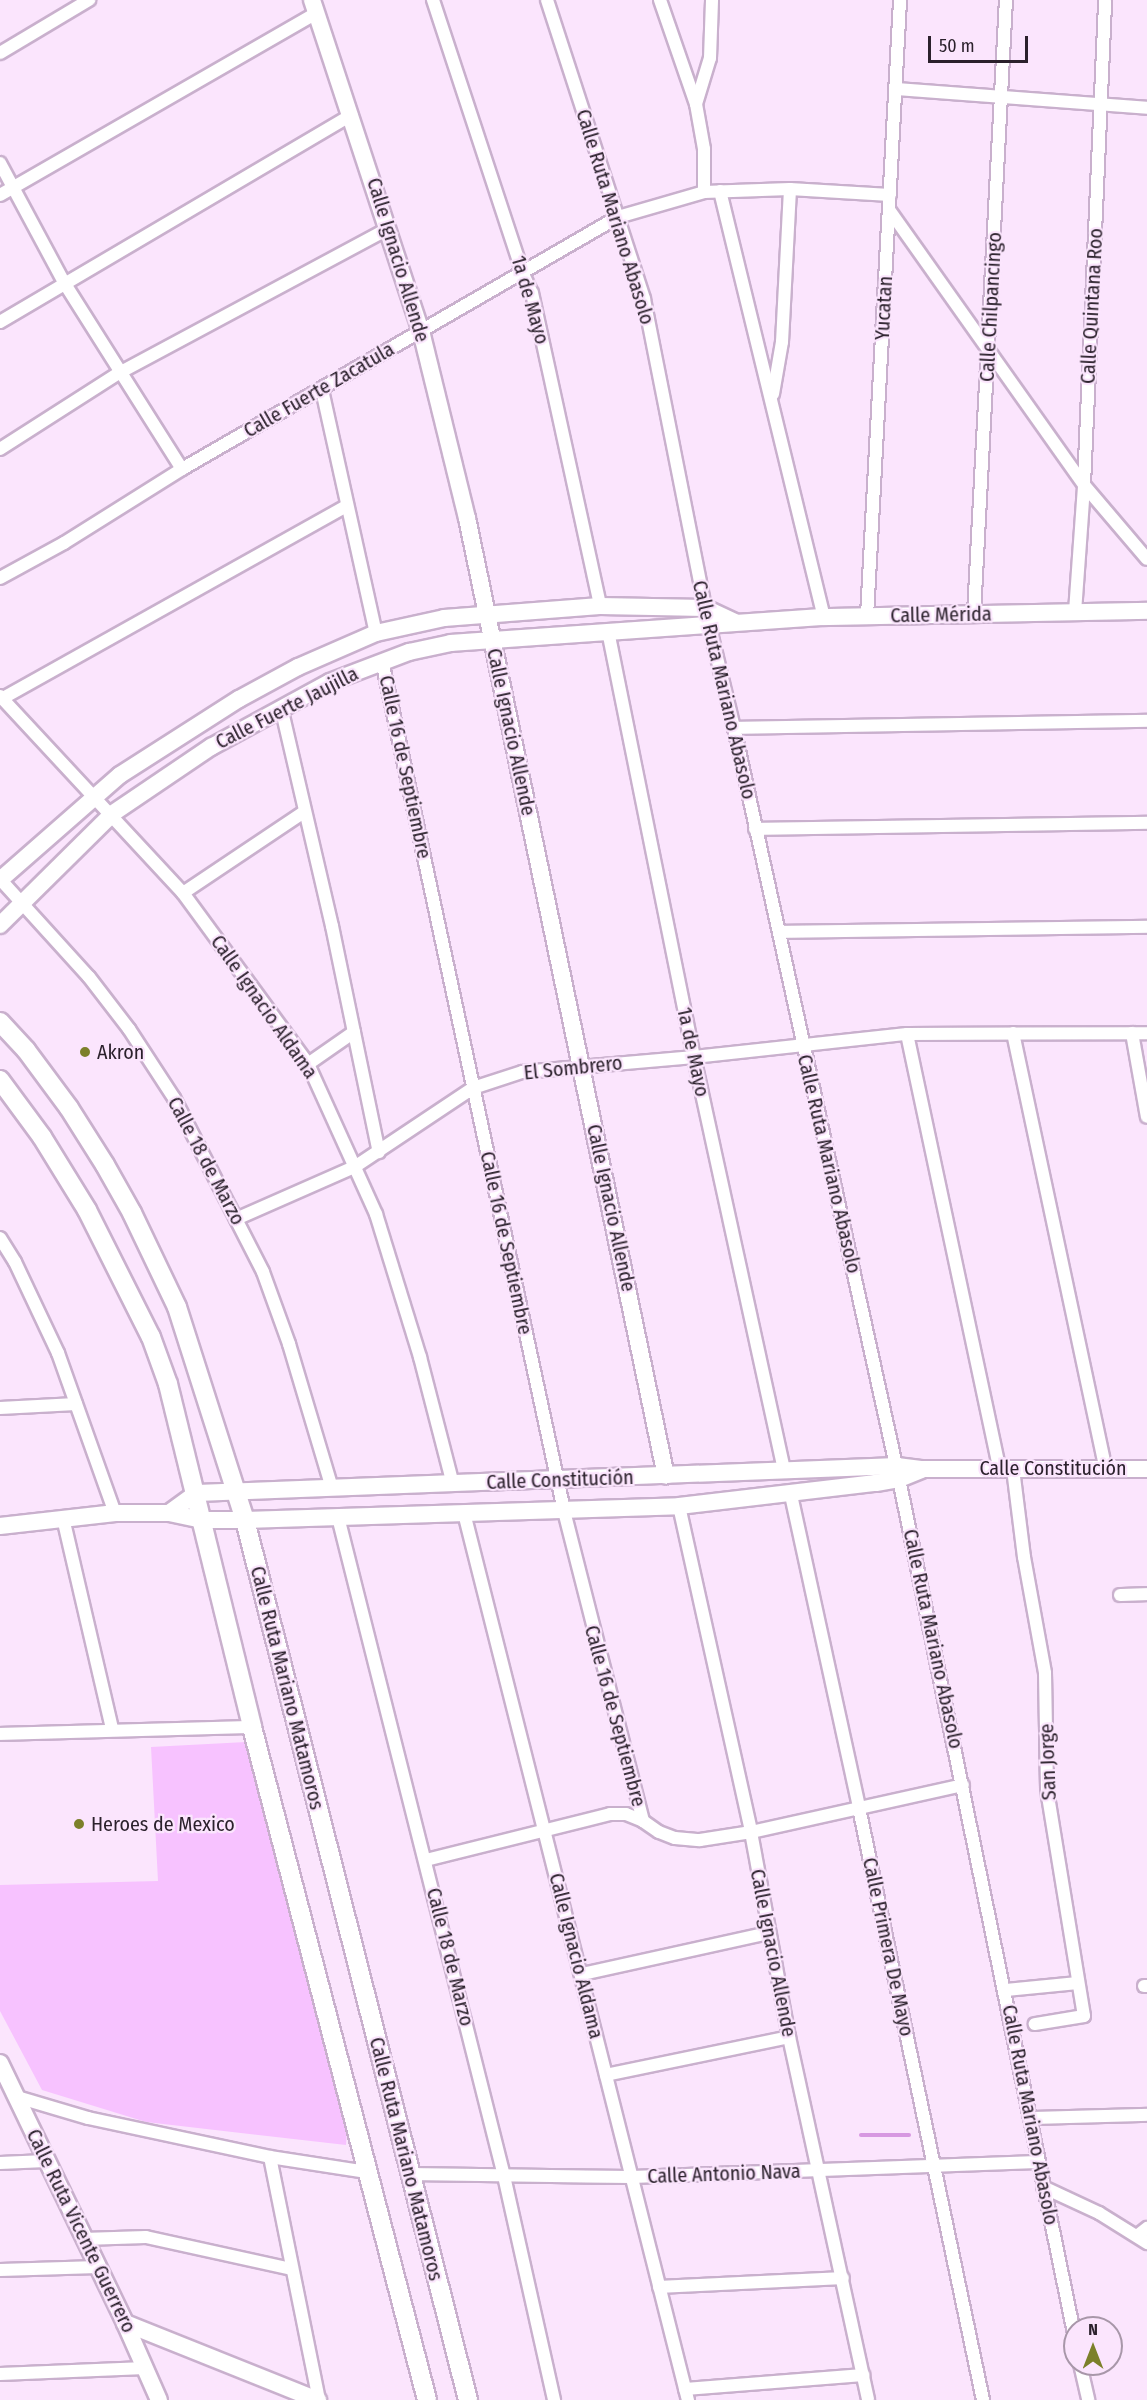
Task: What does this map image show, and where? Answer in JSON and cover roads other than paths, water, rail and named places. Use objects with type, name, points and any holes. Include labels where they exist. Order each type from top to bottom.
[{"type":"main road","name":"Calle Ignacio Allende","points":[[314,6],[352,115],[421,331],[467,518],[666,1476]]},
{"type":"main road","name":"Calle Fuerte Jaujilla","points":[[0,880],[120,776],[238,699],[297,666],[376,633],[444,618],[487,614],[600,606],[705,608]]},
{"type":"main road","name":"Calle Mérida","points":[[705,608],[735,622]]},
{"type":"main road","name":"Calle Mérida","points":[[708,625],[824,617],[1147,611]]},
{"type":"main road","name":"Calle Fuerte Jaujilla","points":[[0,925],[112,814],[211,747],[330,681],[409,652],[451,644],[708,625]]},
{"type":"main road","name":"Calle Ruta Mariano Matamoros","points":[[0,1022],[26,1050],[69,1108],[132,1213],[177,1307],[245,1520],[468,2400]]},
{"type":"main road","name":"Calle Ruta Mariano Matamoros","points":[[0,1080],[42,1137],[87,1210],[151,1337],[171,1394],[197,1493],[252,1727],[427,2400]]},
{"type":"main road","name":"Calle Constitución","points":[[0,1526],[115,1513],[169,1513],[203,1520],[245,1520],[679,1506],[791,1495],[923,1468],[1147,1469]]},
{"type":"main road","name":"Calle Constitución","points":[[197,1493],[784,1471],[898,1472]]},
{"type":"main road","points":[[169,1513],[197,1493]]},
{"type":"main road","name":"Calle Ruta Vicente Guerrero","points":[[2,2069],[98,2266],[159,2400]]},
{"type":"main road","points":[[125,2323],[319,2400]]},
{"type":"street","points":[[0,53],[89,0]]},
{"type":"street","name":"1a de Mayo","points":[[433,0],[523,274],[532,293],[600,606]]},
{"type":"street","name":"Calle Ruta Mariano Abasolo","points":[[547,0],[644,299],[708,625],[734,728],[898,1472],[1006,1990],[1038,2162],[1070,2316]]},
{"type":"street","points":[[660,0],[696,104],[704,149],[704,192]]},
{"type":"street","points":[[696,104],[710,58],[712,0]]},
{"type":"street","name":"Yucatan","points":[[867,616],[900,0]]},
{"type":"street","name":"Calle Chilpancingo","points":[[974,614],[1006,0]]},
{"type":"street","name":"Calle Quintana Roo","points":[[1076,612],[1084,485],[1105,0]]},
{"type":"street","points":[[0,195],[314,6]]},
{"type":"street","points":[[896,89],[1147,108]]},
{"type":"street","points":[[0,322],[352,115]]},
{"type":"street","points":[[0,164],[65,284],[119,373],[182,469]]},
{"type":"street","points":[[772,400],[782,342],[789,189]]},
{"type":"street","name":"Calle Fuerte Zacatula","points":[[0,578],[64,543],[182,469],[523,274],[618,217],[704,192],[789,189],[890,195]]},
{"type":"street","points":[[720,191],[824,617]]},
{"type":"street","points":[[890,211],[1084,485],[1147,559]]},
{"type":"street","points":[[0,449],[119,373],[388,228]]},
{"type":"street","points":[[322,390],[376,633]]},
{"type":"street","points":[[1,697],[346,506]]},
{"type":"street","name":"1a de Mayo","points":[[608,631],[694,1057],[784,1471]]},
{"type":"street","name":"Calle 16 de Septiembre","points":[[382,661],[557,1480],[643,1821]]},
{"type":"street","name":"Calle Ignacio Aldama","points":[[1,697],[183,893],[308,1064],[376,1214],[420,1357],[453,1485]]},
{"type":"street","points":[[281,707],[379,1152]]},
{"type":"street","points":[[734,728],[1147,721]]},
{"type":"street","points":[[183,893],[304,812]]},
{"type":"street","points":[[755,829],[1147,823]]},
{"type":"street","name":"Calle 18 de Marzo","points":[[0,880],[89,977],[129,1029],[174,1098],[263,1272],[289,1344],[332,1488]]},
{"type":"street","points":[[779,932],[1147,927]]},
{"type":"street","points":[[308,1064],[354,1032]]},
{"type":"street","points":[[1013,1033],[1106,1468]]},
{"type":"street","points":[[1132,1033],[1147,1117]]},
{"type":"street","name":"El Sombrero","points":[[236,1219],[356,1166],[473,1088],[522,1072],[694,1057],[907,1034],[1147,1033]]},
{"type":"street","name":"San Jorge","points":[[907,1034],[1006,1469],[1045,1673],[1047,1790],[1084,2016],[1035,2024]]},
{"type":"street","points":[[0,1238],[15,1262],[58,1353],[115,1513]]},
{"type":"street","points":[[0,1408],[76,1404]]},
{"type":"street","name":"Calle Primera De Mayo","points":[[791,1495],[860,1808],[982,2400]]},
{"type":"street","name":"Calle Ignacio Allende","points":[[679,1506],[751,1832],[789,2037],[868,2400]]},
{"type":"street","name":"Calle Ignacio Aldama","points":[[464,1513],[686,2394]]},
{"type":"street","name":"Calle 18 de Marzo","points":[[338,1517],[504,2176],[554,2400]]},
{"type":"street","points":[[63,1518],[112,1729]]},
{"type":"street","points":[[1120,1595],[1147,1594]]},
{"type":"street","points":[[0,1734],[112,1729],[252,1727]]},
{"type":"street","points":[[426,1860],[610,1814],[626,1814],[675,1838],[700,1840],[751,1832],[963,1785]]},
{"type":"street","points":[[582,1974],[768,1933]]},
{"type":"street","points":[[1006,1990],[1078,1983]]},
{"type":"street","points":[[606,2075],[789,2037]]},
{"type":"street","points":[[17,2097],[88,2118],[270,2157],[367,2172]]},
{"type":"street","points":[[1030,2118],[1147,2115]]},
{"type":"street","points":[[270,2157],[319,2400]]},
{"type":"street","points":[[0,2163],[46,2161]]},
{"type":"street","name":"Calle Antonio Nava","points":[[409,2174],[631,2177],[1038,2162]]},
{"type":"street","points":[[1043,2187],[1099,2213],[1142,2240],[1147,2228]]},
{"type":"street","points":[[83,2239],[146,2237],[292,2269]]},
{"type":"street","points":[[0,2271],[98,2266]]},
{"type":"street","points":[[659,2287],[843,2278]]},
{"type":"street","points":[[0,2374],[145,2368]]},
{"type":"street","points":[[686,2394],[863,2375]]},
{"type":"street","points":[[1082,2376],[1085,2399]]},
{"type":"waterway","points":[[861,2135],[909,2135]]},
{"type":"place","name":"Akron","points":[[85,1052]]},
{"type":"place","name":"Heroes de Mexico","points":[[79,1824]]}]
